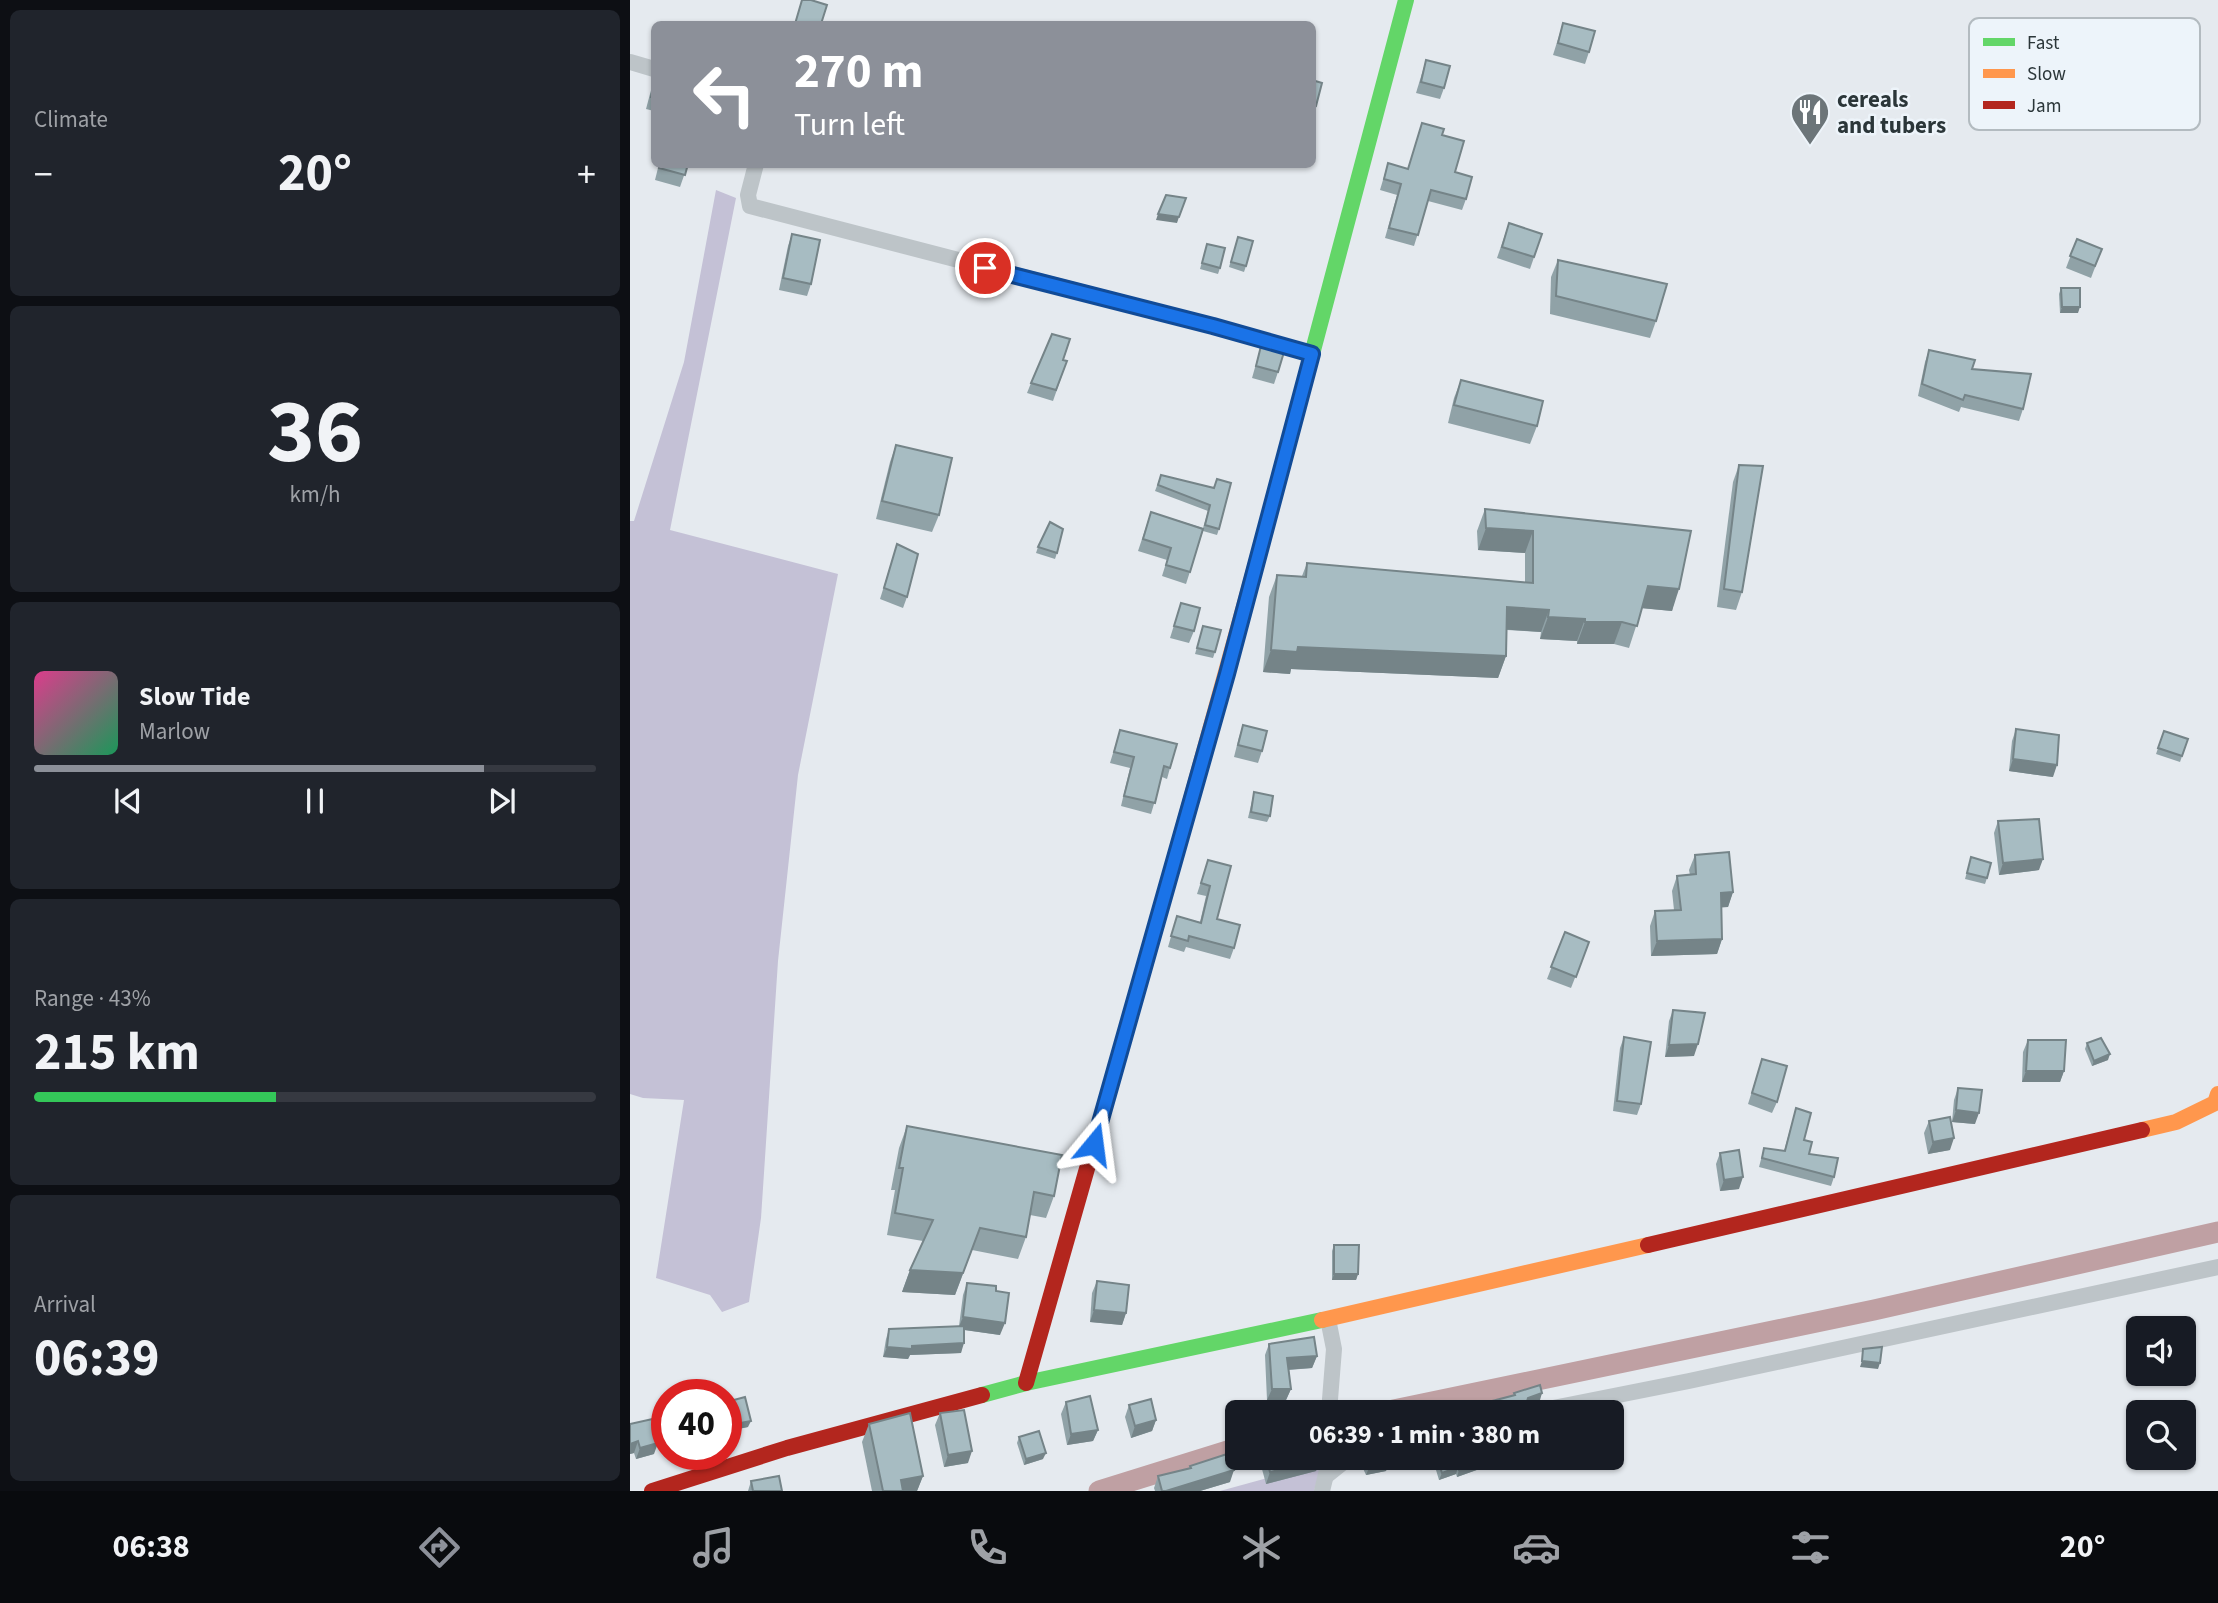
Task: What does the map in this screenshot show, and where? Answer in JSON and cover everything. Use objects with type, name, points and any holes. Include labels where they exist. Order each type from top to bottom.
[{"type":"street","points":[[1026,1383],[1227,674],[1406,0]]},
{"type":"street","points":[[630,62],[651,68]]},
{"type":"street","points":[[755,168],[748,195],[750,206],[1312,354]]},
{"type":"street","points":[[652,1491],[788,1448],[1026,1383],[1328,1319],[2176,1122],[2215,1103],[2218,1094]]},
{"type":"street","points":[[1593,1400],[2218,1267]]},
{"type":"street","points":[[1328,1319],[1334,1349],[1329,1400]]},
{"type":"street","points":[[1324,1484],[1337,1470]]},
{"type":"shaded area","points":[[716,190],[736,198],[670,530],[838,574],[798,775],[778,961],[761,1218],[749,1302],[722,1312],[710,1295],[656,1278],[684,1100],[643,1098],[630,1094],[630,521],[634,521],[684,362]]},
{"type":"shaded area","points":[[1296,1470],[1320,1470],[1314,1491],[1220,1491]]},
{"type":"building","points":[[802,0],[827,5],[822,21],[796,21]]},
{"type":"building","points":[[1563,23],[1595,31],[1589,52],[1558,43]]},
{"type":"building","points":[[1426,60],[1450,66],[1444,88],[1421,82]]},
{"type":"building","points":[[1316,81],[1322,83],[1316,106]]},
{"type":"building","points":[[1422,123],[1444,129],[1442,135],[1464,141],[1455,172],[1472,177],[1466,199],[1431,190],[1418,235],[1389,228],[1401,184],[1384,179],[1388,163],[1408,169]]},
{"type":"building","points":[[659,168],[687,168],[685,175]]},
{"type":"building","points":[[1166,195],[1186,198],[1179,217],[1158,214]]},
{"type":"building","points":[[1509,223],[1542,234],[1534,257],[1502,247]]},
{"type":"building","points":[[792,234],[820,240],[811,284],[783,278]]},
{"type":"building","points":[[1238,237],[1253,241],[1246,266],[1231,262]]},
{"type":"building","points":[[2077,239],[2102,249],[2095,266],[2070,256]]},
{"type":"building","points":[[1207,244],[1225,248],[1220,268],[1202,263]]},
{"type":"building","points":[[1558,260],[1667,284],[1656,321],[1556,296]]},
{"type":"building","points":[[2061,288],[2080,288],[2080,307],[2062,307]]},
{"type":"building","points":[[1052,334],[1070,339],[1063,360],[1067,361],[1056,390],[1031,383]]},
{"type":"building","points":[[1261,346],[1284,352],[1278,372],[1256,366]]},
{"type":"building","points":[[1929,350],[1975,360],[1972,369],[2031,374],[2023,409],[1965,395],[1963,400],[1922,384]]},
{"type":"building","points":[[1461,380],[1543,401],[1537,426],[1454,405]]},
{"type":"building","points":[[896,445],[952,458],[939,515],[882,501]]},
{"type":"building","points":[[1739,465],[1763,466],[1742,592],[1724,589]]},
{"type":"building","points":[[1161,475],[1214,488],[1217,479],[1231,483],[1219,529],[1205,525],[1210,505],[1158,485]]},
{"type":"building","points":[[1485,509],[1691,531],[1679,589],[1648,586],[1637,626],[1622,622],[1585,622],[1585,619],[1548,617],[1549,610],[1507,607],[1506,656],[1298,647],[1297,652],[1271,650],[1277,575],[1306,577],[1307,563],[1533,583],[1533,531],[1486,528]]},
{"type":"building","points":[[1151,512],[1203,529],[1190,572],[1166,565],[1171,548],[1143,539]]},
{"type":"building","points":[[1050,522],[1063,529],[1057,553],[1038,547]]},
{"type":"building","points":[[897,544],[918,554],[907,597],[884,588]]},
{"type":"building","points":[[1181,603],[1200,608],[1194,631],[1174,626]]},
{"type":"building","points":[[1203,626],[1221,630],[1215,652],[1197,648]]},
{"type":"building","points":[[1243,725],[1267,731],[1262,751],[1238,745]]},
{"type":"building","points":[[2016,729],[2059,735],[2057,765],[2013,759]]},
{"type":"building","points":[[1120,730],[1177,744],[1170,768],[1164,766],[1155,803],[1124,796],[1134,757],[1114,752]]},
{"type":"building","points":[[2164,731],[2188,739],[2182,756],[2158,748]]},
{"type":"building","points":[[1254,792],[1273,796],[1270,816],[1251,812]]},
{"type":"building","points":[[2039,819],[2043,859],[2003,863],[1998,821]]},
{"type":"building","points":[[1729,852],[1733,892],[1721,893],[1722,939],[1657,941],[1655,911],[1681,910],[1677,876],[1696,874],[1695,855]]},
{"type":"building","points":[[1971,857],[1991,863],[1987,878],[1967,873]]},
{"type":"building","points":[[1208,860],[1231,866],[1217,919],[1240,925],[1234,948],[1189,936],[1188,941],[1171,936],[1177,916],[1201,923],[1210,886],[1201,883]]},
{"type":"building","points":[[1565,932],[1589,942],[1576,977],[1551,967]]},
{"type":"building","points":[[1673,1010],[1705,1013],[1698,1044],[1669,1045]]},
{"type":"building","points":[[1624,1037],[1651,1042],[1641,1104],[1617,1101]]},
{"type":"building","points":[[2101,1038],[2110,1054],[2094,1061],[2087,1043]]},
{"type":"building","points":[[2028,1040],[2066,1040],[2064,1071],[2026,1071]]},
{"type":"building","points":[[1762,1059],[1787,1066],[1777,1102],[1752,1093]]},
{"type":"building","points":[[1958,1088],[1982,1090],[1979,1113],[1956,1110]]},
{"type":"building","points":[[1796,1108],[1811,1113],[1804,1140],[1812,1142],[1809,1154],[1838,1158],[1834,1177],[1762,1158],[1764,1148],[1785,1151]]},
{"type":"building","points":[[1950,1117],[1954,1138],[1933,1142],[1929,1121]]},
{"type":"building","points":[[907,1126],[1062,1155],[1054,1196],[1034,1192],[1026,1237],[980,1228],[963,1273],[910,1270],[933,1220],[895,1213],[903,1168],[899,1168]]},
{"type":"building","points":[[1739,1150],[1743,1177],[1724,1180],[1720,1153]]},
{"type":"building","points":[[1334,1245],[1359,1245],[1358,1274],[1334,1274]]},
{"type":"building","points":[[1097,1281],[1129,1285],[1126,1313],[1094,1310]]},
{"type":"building","points":[[967,1283],[996,1286],[996,1291],[1009,1293],[1005,1323],[963,1317]]},
{"type":"building","points":[[964,1326],[964,1343],[912,1346],[912,1349],[887,1347],[889,1329]]},
{"type":"building","points":[[1314,1337],[1317,1356],[1287,1358],[1291,1389],[1272,1389],[1269,1344]]},
{"type":"building","points":[[1882,1347],[1880,1363],[1862,1361],[1863,1349]]},
{"type":"building","points":[[1540,1385],[1542,1393],[1527,1400],[1496,1400],[1515,1395],[1514,1393]]},
{"type":"building","points":[[1090,1396],[1098,1430],[1071,1434],[1066,1402]]},
{"type":"building","points":[[745,1397],[751,1421],[742,1423],[742,1398]]},
{"type":"building","points":[[1151,1399],[1156,1420],[1135,1426],[1129,1405]]},
{"type":"building","points":[[964,1410],[972,1451],[948,1455],[940,1413]]},
{"type":"building","points":[[910,1413],[923,1476],[901,1480],[903,1491],[883,1491],[869,1424]]},
{"type":"building","points":[[651,1419],[651,1445],[640,1448],[638,1441],[630,1444],[630,1424]]},
{"type":"building","points":[[1039,1431],[1046,1453],[1026,1459],[1019,1437]]},
{"type":"building","points":[[1225,1455],[1225,1470],[1234,1470],[1162,1491],[1158,1476],[1191,1468],[1190,1466]]},
{"type":"building","points":[[779,1476],[782,1491],[753,1491],[751,1481]]},
{"type":"waterway","points":[[1442,1400],[1874,1310],[2218,1232]]},
{"type":"waterway","points":[[1099,1491],[1225,1452]]},
{"type":"traffic: fast","points":[[1269,516],[1406,0]]},
{"type":"traffic: fast","points":[[982,1395],[1026,1383],[1322,1320]]},
{"type":"traffic: slow","points":[[1154,933],[1269,516]]},
{"type":"traffic: slow","points":[[2142,1130],[2176,1122],[2215,1103],[2218,1094]]},
{"type":"traffic: slow","points":[[1322,1320],[1648,1245]]},
{"type":"traffic: jam","points":[[1026,1383],[1154,933]]},
{"type":"traffic: jam","points":[[1648,1245],[2142,1130]]},
{"type":"traffic: jam","points":[[652,1491],[787,1448],[982,1395]]},
{"type":"place","name":"cereals and tubers","points":[[1810,146]]},
{"type":"route","points":[[985,268],[1312,354],[1227,674],[1094,1144]]}]
